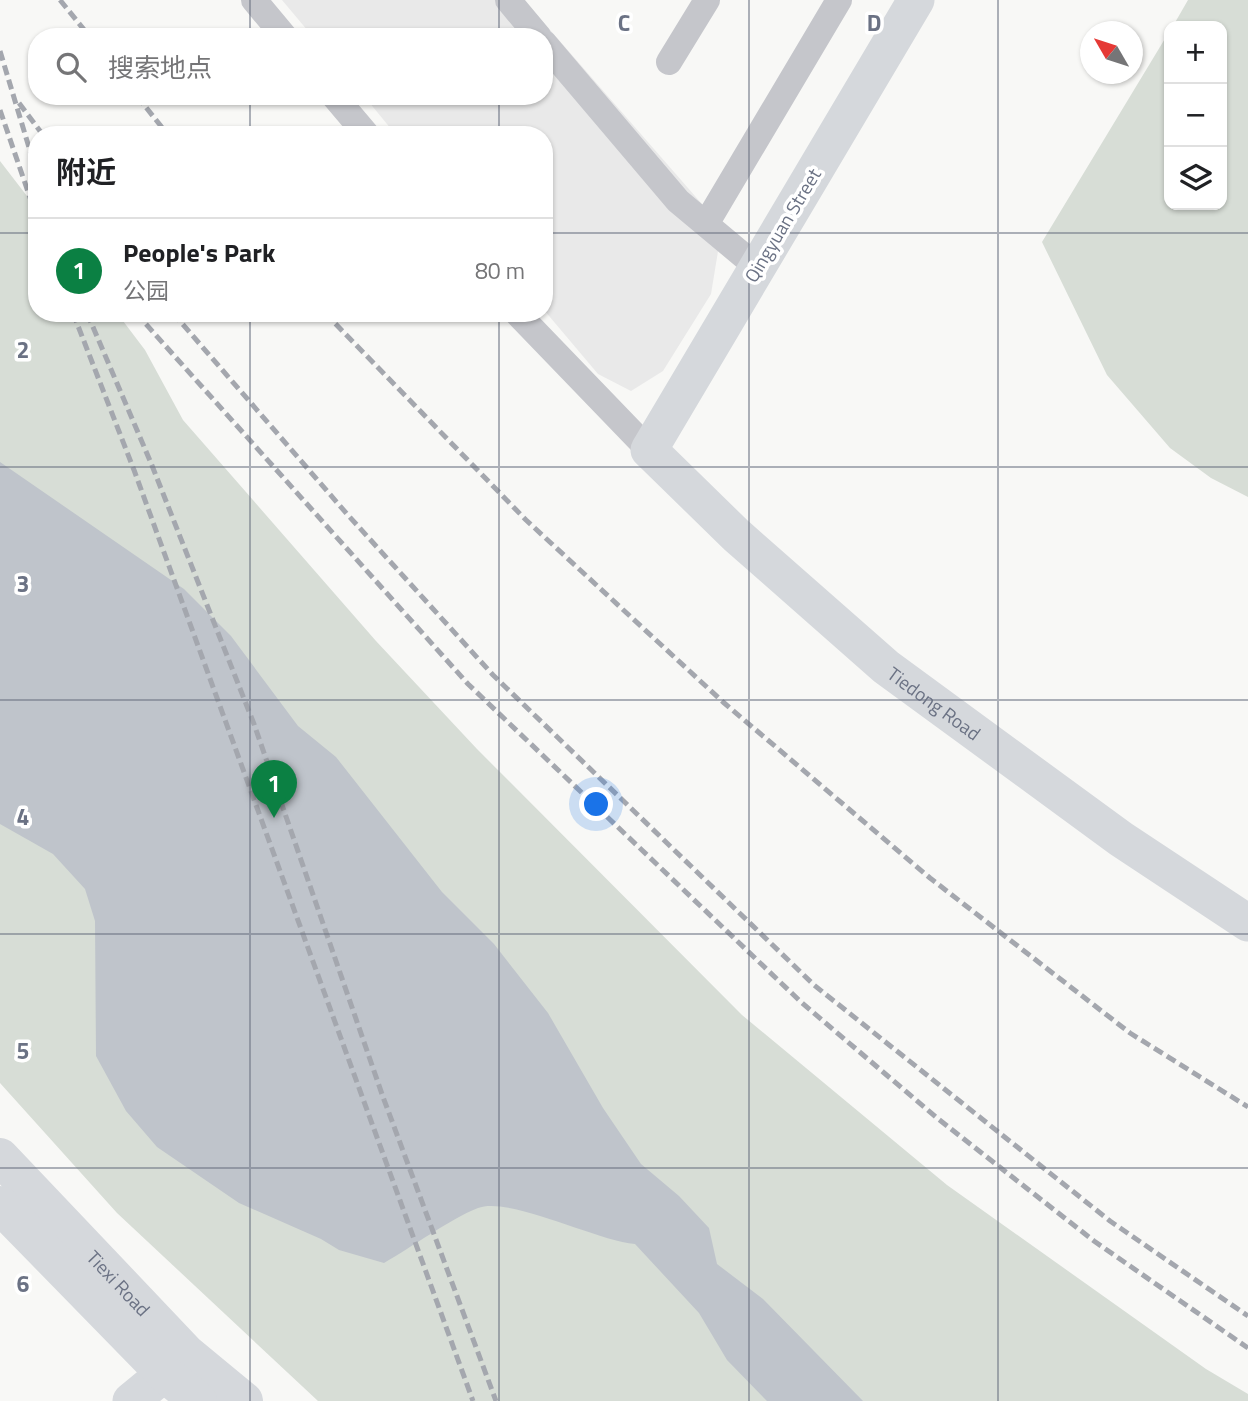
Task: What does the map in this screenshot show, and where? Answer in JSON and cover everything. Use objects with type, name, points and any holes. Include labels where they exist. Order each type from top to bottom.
[{"type":"highway","name":"Tiexi Road","points":[[0,1157],[176,1364],[198,1401]]},
{"type":"highway","name":"Tiexi Road","points":[[0,1205],[176,1364],[244,1401]]},
{"type":"street","points":[[254,0],[277,28]]},
{"type":"street","points":[[508,0],[531,28]]},
{"type":"street","points":[[669,62],[707,0]]},
{"type":"street","points":[[706,224],[839,0]]},
{"type":"street","name":"Qingyuan Street","points":[[649,450],[916,0]]},
{"type":"street","points":[[553,54],[678,201],[757,267]]},
{"type":"street","points":[[342,105],[359,126]]},
{"type":"street","points":[[526,322],[649,450]]},
{"type":"street","name":"Tiedong Road","points":[[649,450],[736,536],[886,667],[1121,839],[1248,923]]},
{"type":"street","points":[[131,1401],[176,1364]]},
{"type":"shaded area","points":[[282,0],[524,0],[548,28],[305,28]]},
{"type":"shaded area","points":[[1188,0],[1248,0],[1248,497],[1211,478],[1170,448],[1107,375],[1042,242],[1138,84],[1143,84],[1143,75],[1164,40],[1164,210],[1227,210],[1227,21],[1176,21]]},
{"type":"shaded area","points":[[553,33],[722,227],[711,294],[663,371],[631,391],[598,374],[553,321],[553,126],[389,126],[371,105],[553,105]]},
{"type":"shaded area","points":[[0,161],[28,197],[28,322],[124,322],[145,350],[183,420],[376,641],[477,749],[742,1015],[947,1185],[1206,1369],[1248,1394],[1248,1401],[318,1401],[117,1213],[0,1083]]},
{"type":"shaded area","points":[[0,462],[184,589],[231,636],[298,726],[336,757],[442,892],[494,944],[548,1013],[603,1108],[641,1164],[679,1196],[709,1228],[717,1264],[763,1299],[863,1401],[767,1401],[727,1360],[699,1313],[635,1244],[531,1213],[492,1206],[478,1208],[455,1219],[384,1263],[339,1250],[321,1239],[239,1203],[157,1147],[126,1111],[96,1056],[95,921],[85,889],[53,854],[0,824]]},
{"type":"railway","points":[[60,0],[83,28]]},
{"type":"railway","points":[[0,51],[28,144]]},
{"type":"railway","points":[[19,103],[36,126]]},
{"type":"railway","points":[[144,105],[161,126]]},
{"type":"railway","points":[[0,110],[28,192]]},
{"type":"railway","points":[[76,322],[134,470],[473,1401]]},
{"type":"railway","points":[[91,322],[151,463],[254,724],[383,1097],[496,1401]]},
{"type":"railway","points":[[144,322],[468,684],[801,1002],[937,1118],[1094,1241],[1248,1348]]},
{"type":"railway","points":[[181,322],[347,514],[493,675],[814,985],[1110,1221],[1248,1316]]},
{"type":"railway","points":[[334,322],[526,520],[723,702],[930,878],[1130,1033],[1248,1107]]},
{"type":"place","name":"People's Park","points":[[274,818]]}]
